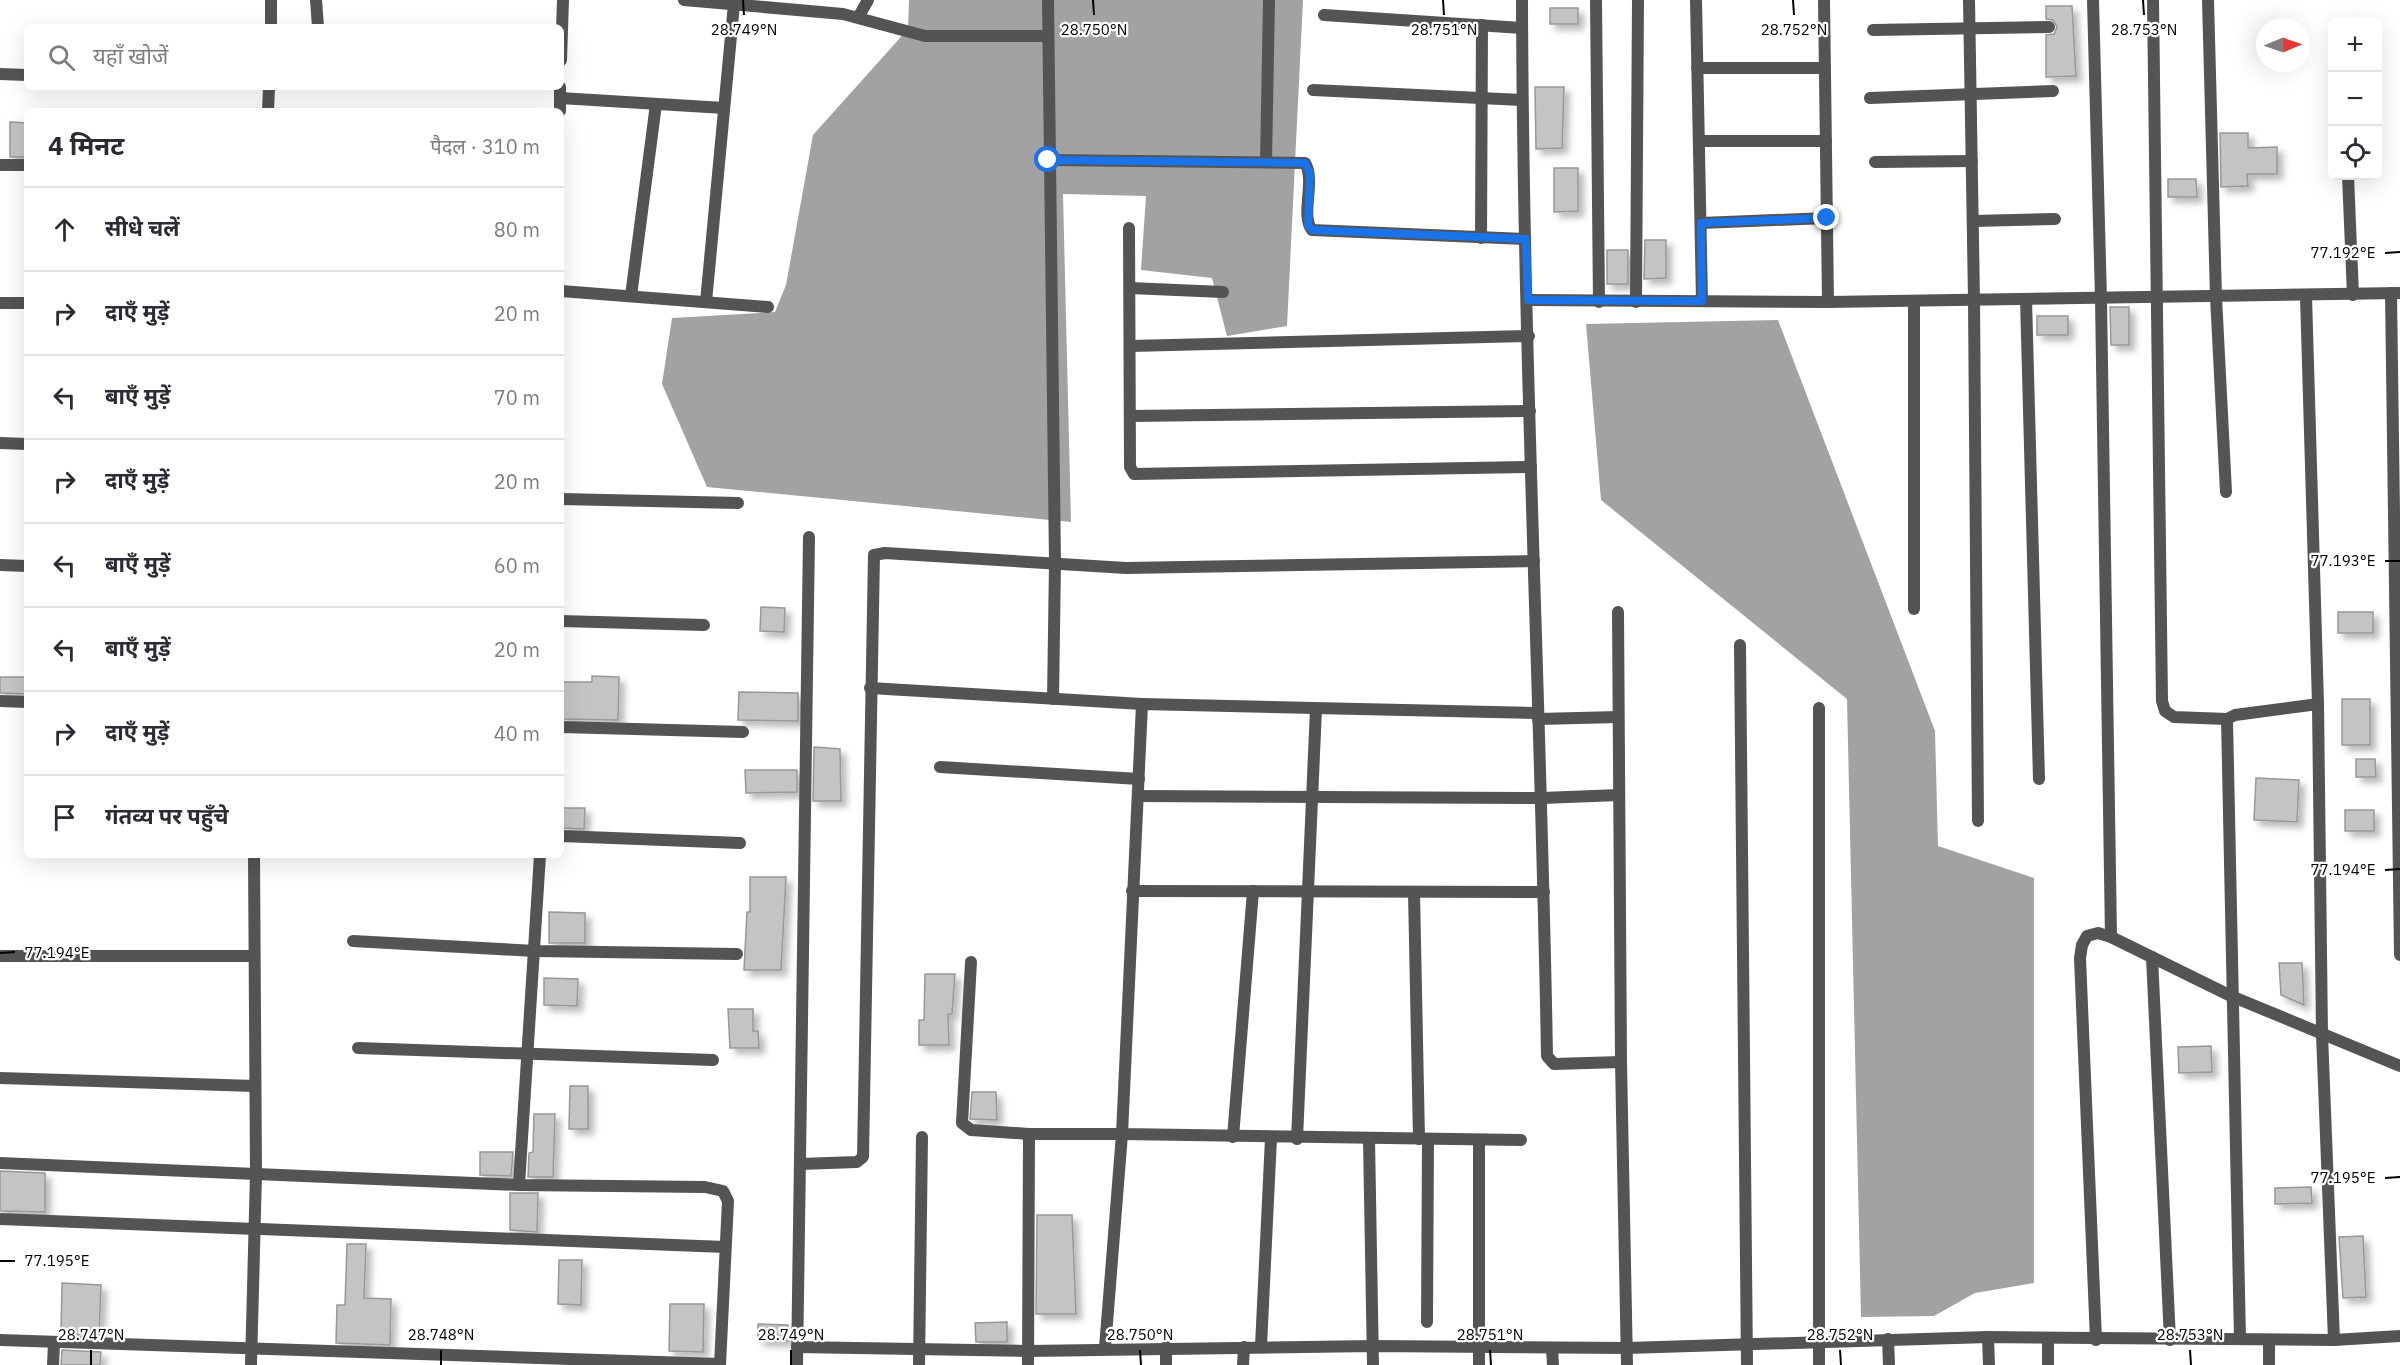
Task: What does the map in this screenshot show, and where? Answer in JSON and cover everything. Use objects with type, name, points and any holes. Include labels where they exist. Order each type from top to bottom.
[{"type":"street","points":[[271,24],[272,0]]},
{"type":"street","points":[[316,0],[318,24]]},
{"type":"street","points":[[562,24],[563,0]]},
{"type":"street","points":[[684,0],[859,16],[925,36],[1048,36]]},
{"type":"street","points":[[859,16],[868,0]]},
{"type":"street","points":[[1048,0],[1048,160],[1055,563],[1053,699]]},
{"type":"street","points":[[1266,162],[1269,0]]},
{"type":"street","points":[[1522,0],[1522,100],[1531,467],[1549,1062],[1560,1064],[1621,1062]]},
{"type":"street","points":[[1596,0],[1599,302]]},
{"type":"street","points":[[1636,302],[1638,0]]},
{"type":"street","points":[[1696,0],[1702,301]]},
{"type":"street","points":[[1824,0],[1828,302]]},
{"type":"street","points":[[1969,0],[1978,821]]},
{"type":"street","points":[[2093,0],[2101,299],[2111,937]]},
{"type":"street","points":[[2153,0],[2162,701],[2165,711],[2174,717],[2227,719],[2235,714],[2318,704]]},
{"type":"street","points":[[2208,0],[2216,297],[2226,492]]},
{"type":"street","points":[[706,302],[734,4]]},
{"type":"street","points":[[1324,15],[1522,28]]},
{"type":"street","points":[[1481,238],[1482,25]]},
{"type":"street","points":[[1873,30],[2049,27]]},
{"type":"street","points":[[1697,68],[1825,68]]},
{"type":"street","points":[[0,74],[24,75]]},
{"type":"street","points":[[268,108],[269,90]]},
{"type":"street","points":[[1313,90],[1522,100]]},
{"type":"street","points":[[1870,98],[2053,91]]},
{"type":"street","points":[[560,108],[560,92],[656,104],[724,108]]},
{"type":"street","points":[[631,296],[656,104]]},
{"type":"street","points":[[1699,141],[1826,141]]},
{"type":"street","points":[[1048,160],[1305,163],[1310,174],[1308,225],[1312,230],[1526,239]]},
{"type":"street","points":[[1875,162],[1972,161]]},
{"type":"street","points":[[0,165],[24,165]]},
{"type":"street","points":[[2348,180],[2353,295]]},
{"type":"street","points":[[1701,223],[1827,218]]},
{"type":"street","points":[[1973,221],[2055,219]]},
{"type":"street","points":[[1129,228],[1131,472],[1140,476],[1531,467]]},
{"type":"street","points":[[1130,288],[1223,292]]},
{"type":"street","points":[[564,291],[768,308]]},
{"type":"street","points":[[1528,300],[1828,302],[2396,293],[2400,955]]},
{"type":"street","points":[[2306,296],[2318,704],[2322,1034],[2334,1340]]},
{"type":"street","points":[[2026,299],[2039,779]]},
{"type":"street","points":[[1914,301],[1914,609]]},
{"type":"street","points":[[0,303],[24,303]]},
{"type":"street","points":[[1130,346],[1529,336]]},
{"type":"street","points":[[1130,416],[1530,411]]},
{"type":"street","points":[[0,443],[24,444]]},
{"type":"street","points":[[564,499],[738,503]]},
{"type":"street","points":[[797,1365],[809,537]]},
{"type":"street","points":[[800,1164],[857,1162],[863,1157],[874,555],[885,553],[1126,568],[1534,561]]},
{"type":"street","points":[[0,565],[24,566]]},
{"type":"street","points":[[1618,612],[1621,1062],[1627,1365]]},
{"type":"street","points":[[564,621],[704,625]]},
{"type":"street","points":[[1740,645],[1747,1365]]},
{"type":"street","points":[[870,688],[1142,704],[1618,717]]},
{"type":"street","points":[[0,701],[24,702]]},
{"type":"street","points":[[1105,1348],[1122,1134],[1142,704]]},
{"type":"street","points":[[1818,1365],[1819,708]]},
{"type":"street","points":[[1297,1139],[1316,709]]},
{"type":"street","points":[[2227,719],[2231,996],[2240,1339]]},
{"type":"street","points":[[564,727],[743,732]]},
{"type":"street","points":[[940,767],[1139,779]]},
{"type":"street","points":[[1138,796],[1542,798],[1619,795]]},
{"type":"street","points":[[564,836],[740,843]]},
{"type":"street","points":[[251,1365],[256,1174],[254,858]]},
{"type":"street","points":[[519,1185],[540,858]]},
{"type":"street","points":[[1132,891],[1544,892]]},
{"type":"street","points":[[1233,1137],[1252,891]]},
{"type":"street","points":[[1413,892],[1423,1139],[1427,1323]]},
{"type":"street","points":[[2096,1340],[2080,958],[2082,945],[2087,936],[2098,933],[2111,937],[2231,996],[2400,1065]]},
{"type":"street","points":[[353,941],[535,951],[737,954]]},
{"type":"street","points":[[0,956],[254,956]]},
{"type":"street","points":[[2152,957],[2170,1340]]},
{"type":"street","points":[[971,962],[962,1123],[971,1130],[1029,1134],[1297,1139],[1521,1140]]},
{"type":"street","points":[[358,1048],[712,1060]]},
{"type":"street","points":[[0,1078],[255,1086]]},
{"type":"street","points":[[1028,1365],[1029,1134]]},
{"type":"street","points":[[919,1365],[922,1137]]},
{"type":"street","points":[[1261,1347],[1271,1138]]},
{"type":"street","points":[[1369,1139],[1373,1365]]},
{"type":"street","points":[[1479,1140],[1479,1365]]},
{"type":"street","points":[[0,1163],[519,1185],[716,1188],[723,1191],[728,1201],[720,1364],[403,1359],[251,1348],[0,1340]]},
{"type":"street","points":[[0,1219],[254,1227],[725,1247]]},
{"type":"street","points":[[797,1347],[1029,1351],[1166,1347],[1627,1348],[1818,1344],[1888,1339],[1988,1337],[2048,1340],[2334,1340],[2400,1336]]},
{"type":"street","points":[[1988,1337],[1989,1365]]},
{"type":"street","points":[[1888,1339],[1889,1365]]},
{"type":"street","points":[[2048,1340],[2048,1365]]},
{"type":"street","points":[[2268,1365],[2269,1340]]},
{"type":"street","points":[[53,1365],[54,1342]]},
{"type":"street","points":[[1166,1347],[1166,1365]]},
{"type":"street","points":[[1243,1365],[1244,1347]]},
{"type":"street","points":[[1552,1348],[1553,1365]]},
{"type":"shaded area","points":[[909,0],[1303,0],[1287,326],[1227,336],[1212,278],[1141,270],[1146,196],[1063,194],[1071,522],[707,487],[662,384],[672,318],[775,312],[786,285],[813,135],[908,29]]},
{"type":"shaded area","points":[[1778,320],[1935,731],[1938,846],[2034,878],[2034,1283],[1975,1293],[1934,1316],[1861,1317],[1847,699],[1601,500],[1586,324]]},
{"type":"building","points":[[2046,6],[2072,6],[2076,76],[2046,77],[2046,35],[2054,34],[2057,27],[2053,20],[2046,19]]},
{"type":"building","points":[[1550,8],[1578,8],[1578,24],[1550,24]]},
{"type":"building","points":[[1535,87],[1564,87],[1562,148],[1536,149]]},
{"type":"building","points":[[10,122],[24,123],[24,157],[10,157]]},
{"type":"building","points":[[2220,133],[2248,133],[2248,148],[2277,147],[2277,174],[2247,174],[2248,186],[2221,187]]},
{"type":"building","points":[[1554,168],[1578,168],[1578,211],[1554,212]]},
{"type":"building","points":[[2168,179],[2196,179],[2197,197],[2168,197]]},
{"type":"building","points":[[1645,240],[1666,240],[1666,278],[1644,279]]},
{"type":"building","points":[[1607,250],[1628,250],[1628,284],[1607,284]]},
{"type":"building","points":[[2110,307],[2129,307],[2129,345],[2111,345]]},
{"type":"building","points":[[2037,316],[2068,316],[2068,335],[2037,335]]},
{"type":"building","points":[[761,607],[785,608],[784,632],[760,631]]},
{"type":"building","points":[[2338,612],[2373,612],[2373,633],[2338,633]]},
{"type":"building","points":[[592,676],[619,677],[618,720],[564,719],[564,682],[592,682]]},
{"type":"building","points":[[0,677],[24,677],[24,694],[0,693]]},
{"type":"building","points":[[739,692],[798,693],[798,721],[738,720]]},
{"type":"building","points":[[2342,699],[2370,699],[2370,745],[2342,745]]},
{"type":"building","points":[[814,747],[840,749],[841,801],[813,801]]},
{"type":"building","points":[[2356,759],[2375,759],[2376,777],[2356,777]]},
{"type":"building","points":[[745,770],[797,770],[797,792],[746,793]]},
{"type":"building","points":[[2256,778],[2299,780],[2297,822],[2254,820]]},
{"type":"building","points":[[564,808],[585,808],[584,829],[564,828]]},
{"type":"building","points":[[2345,810],[2374,810],[2374,831],[2345,831]]},
{"type":"building","points":[[750,877],[786,877],[781,970],[744,970],[747,912],[750,912]]},
{"type":"building","points":[[549,912],[585,913],[585,943],[549,943]]},
{"type":"building","points":[[2279,963],[2302,963],[2304,1005],[2281,995]]},
{"type":"building","points":[[925,974],[955,974],[952,1014],[948,1014],[949,1045],[919,1045],[919,1020],[924,1020]]},
{"type":"building","points":[[544,978],[578,979],[577,1006],[544,1005]]},
{"type":"building","points":[[728,1009],[753,1009],[753,1031],[758,1031],[759,1048],[730,1048]]},
{"type":"building","points":[[2211,1046],[2212,1072],[2179,1073],[2178,1047]]},
{"type":"building","points":[[570,1086],[588,1086],[588,1129],[569,1129]]},
{"type":"building","points":[[972,1092],[996,1092],[997,1120],[970,1119]]},
{"type":"building","points":[[534,1114],[555,1114],[553,1177],[528,1177],[529,1153],[533,1152]]},
{"type":"building","points":[[480,1152],[513,1152],[511,1176],[480,1175]]},
{"type":"building","points":[[0,1171],[45,1173],[45,1212],[0,1211]]},
{"type":"building","points":[[2311,1187],[2312,1203],[2275,1204],[2275,1188]]},
{"type":"building","points":[[510,1193],[538,1193],[537,1232],[510,1230]]},
{"type":"building","points":[[1037,1215],[1072,1215],[1076,1314],[1036,1314]]},
{"type":"building","points":[[2363,1236],[2366,1297],[2343,1298],[2339,1237]]},
{"type":"building","points":[[347,1244],[366,1244],[364,1298],[391,1299],[390,1345],[336,1343],[337,1305],[345,1305]]},
{"type":"building","points":[[559,1260],[582,1260],[581,1305],[558,1304]]},
{"type":"building","points":[[62,1283],[101,1285],[99,1335],[61,1334]]},
{"type":"building","points":[[670,1304],[704,1304],[703,1352],[669,1351]]},
{"type":"building","points":[[1007,1322],[1007,1342],[976,1342],[975,1323]]},
{"type":"building","points":[[758,1324],[788,1325],[788,1341],[758,1340]]},
{"type":"building","points":[[62,1350],[101,1352],[100,1365],[61,1365]]},
{"type":"route","points":[[1048,160],[1305,163],[1310,174],[1308,225],[1312,230],[1526,239],[1528,300],[1702,301],[1701,223],[1827,218]]}]
